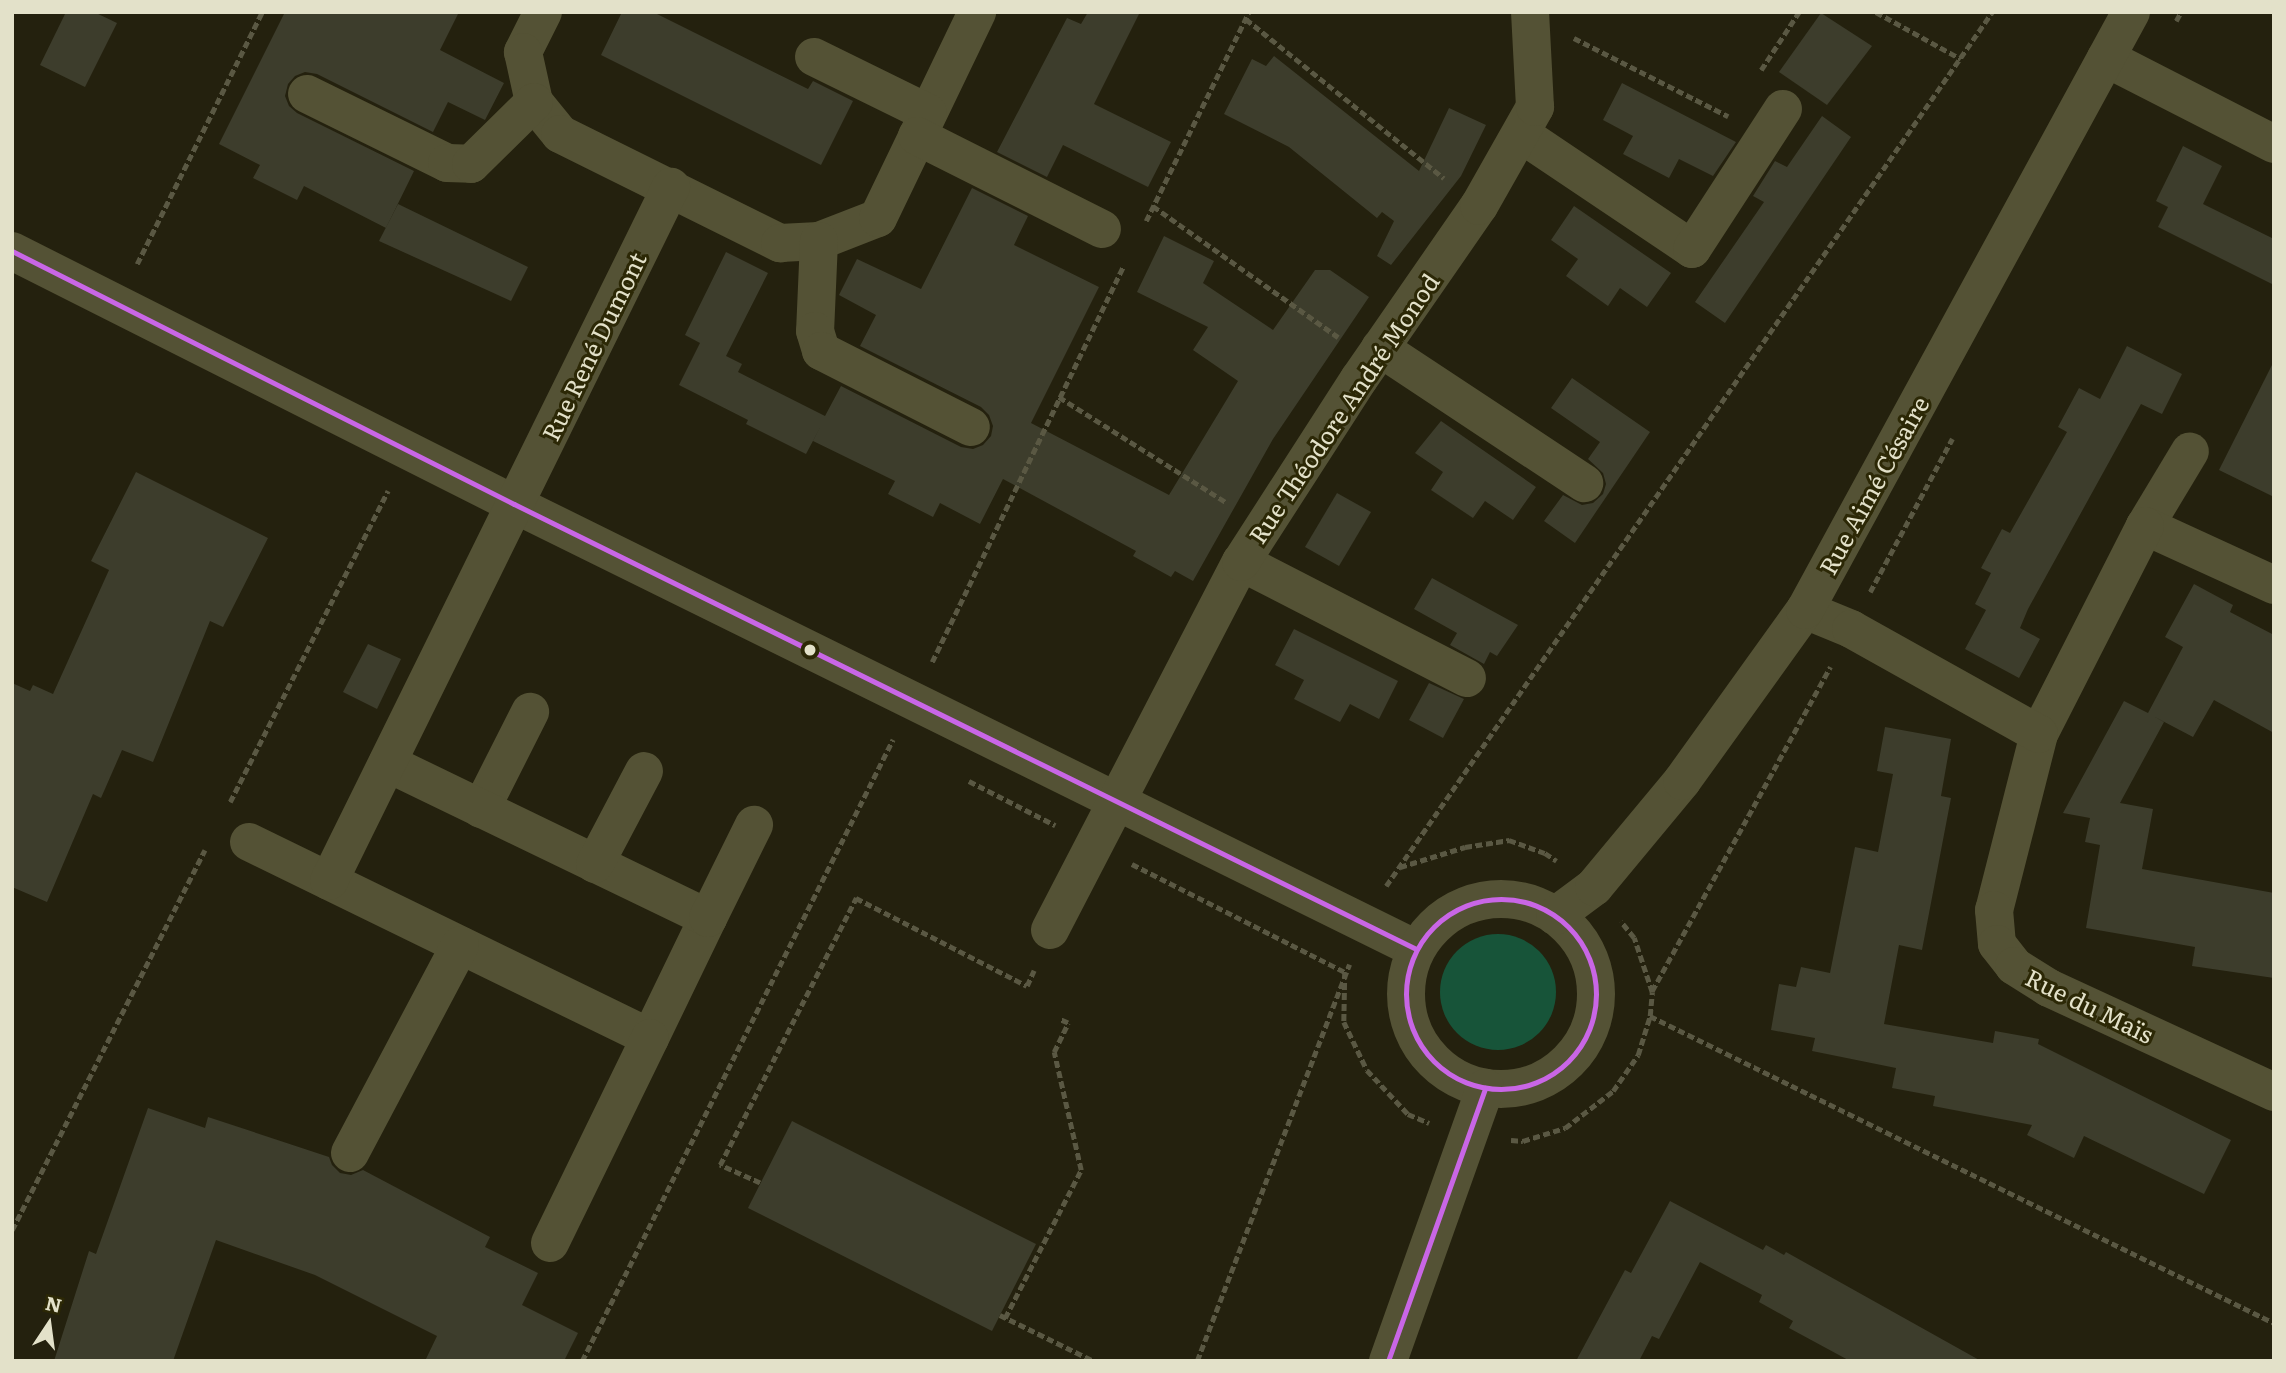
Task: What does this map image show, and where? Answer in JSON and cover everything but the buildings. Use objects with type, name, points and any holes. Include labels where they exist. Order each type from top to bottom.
[{"type":"street","points":[[543,12],[523,52],[534,102],[559,134],[780,243],[819,241],[878,218],[977,12]]},
{"type":"street","name":"Rue Aimé Césaire","points":[[1555,915],[1594,887],[1682,781],[1805,610],[2131,12]]},
{"type":"street","name":"Rue Théodore André Monod","points":[[1050,930],[1241,562],[1376,354],[1479,206],[1521,134],[1535,107],[1529,13]]},
{"type":"street","points":[[814,57],[923,125],[1102,229]]},
{"type":"street","points":[[2106,58],[2274,144]]},
{"type":"street","points":[[307,94],[447,163],[459,164],[471,164],[534,102]]},
{"type":"street","points":[[1521,134],[1692,249],[1774,123]]},
{"type":"street","name":"Rue René Dumont","points":[[329,881],[671,187]]},
{"type":"street","points":[[819,241],[815,331],[821,351],[971,427]]},
{"type":"street","points":[[12,251],[514,505],[1119,800],[1416,950]]},
{"type":"street","points":[[1376,354],[1584,483]]},
{"type":"street","name":"Rue du Maïs","points":[[2190,451],[2145,526],[2039,734],[1994,910],[1997,944],[2014,966],[2049,988],[2274,1092]]},
{"type":"street","points":[[2145,526],[2274,585]]},
{"type":"street","points":[[1241,562],[1467,678]]},
{"type":"street","points":[[1805,610],[1851,629],[2039,734]]},
{"type":"street","points":[[481,809],[530,712]]},
{"type":"street","points":[[387,763],[708,918]]},
{"type":"street","points":[[595,864],[644,771]]},
{"type":"street","points":[[550,1242],[754,825]]},
{"type":"street","points":[[249,842],[650,1038]]},
{"type":"street","points":[[1494,899],[1526,902],[1555,915],[1578,938],[1592,967],[1596,999],[1590,1030],[1573,1058],[1547,1078],[1517,1088],[1485,1088],[1456,1079],[1432,1061],[1415,1036],[1406,1008],[1406,978],[1416,950],[1435,925],[1462,907],[1494,899]]},
{"type":"street","points":[[350,1153],[460,945]]},
{"type":"street","points":[[1388,1361],[1485,1088]]},
{"type":"path","points":[[137,264],[262,12]]},
{"type":"path","points":[[1761,71],[1798,12]]},
{"type":"path","points":[[1876,12],[1961,59]]},
{"type":"path","points":[[1386,886],[1992,12]]},
{"type":"path","points":[[1529,13],[1774,123]]},
{"type":"path","points":[[1246,19],[1479,206]]},
{"type":"path","points":[[1153,206],[1376,354]]},
{"type":"path","points":[[1059,397],[1264,526]]},
{"type":"path","points":[[225,811],[388,491]]},
{"type":"path","points":[[1345,972],[1344,1022],[1367,1070],[1408,1114],[1467,1139],[1523,1141],[1565,1128],[1613,1091],[1638,1055],[1650,1016],[1652,992],[1634,939],[1594,887],[1545,853],[1509,840],[1465,847],[1400,867]]},
{"type":"path","points":[[12,1230],[206,848]]},
{"type":"path","points":[[760,1183],[720,1164],[856,898],[1027,986],[1050,930]]},
{"type":"path","points":[[1650,1016],[2274,1323]]},
{"type":"path","points":[[1061,1020],[1068,1023],[1054,1052],[1081,1170],[1002,1317],[1094,1361]]},
{"type":"green space","points":[[1498,934],[1520,939],[1539,951],[1551,970],[1556,992],[1551,1014],[1539,1033],[1520,1045],[1498,1050],[1476,1045],[1457,1033],[1445,1014],[1440,992],[1445,970],[1457,951],[1476,939]]},
{"type":"transit line","points":[[12,251],[514,504],[1416,949]]},
{"type":"transit line","points":[[1501,899],[1537,906],[1568,927],[1589,958],[1596,994],[1589,1030],[1568,1061],[1537,1082],[1501,1089],[1465,1082],[1434,1061],[1413,1030],[1406,994],[1413,958],[1434,927],[1465,906],[1501,899]]},
{"type":"transit line","points":[[1388,1361],[1485,1088]]}]
